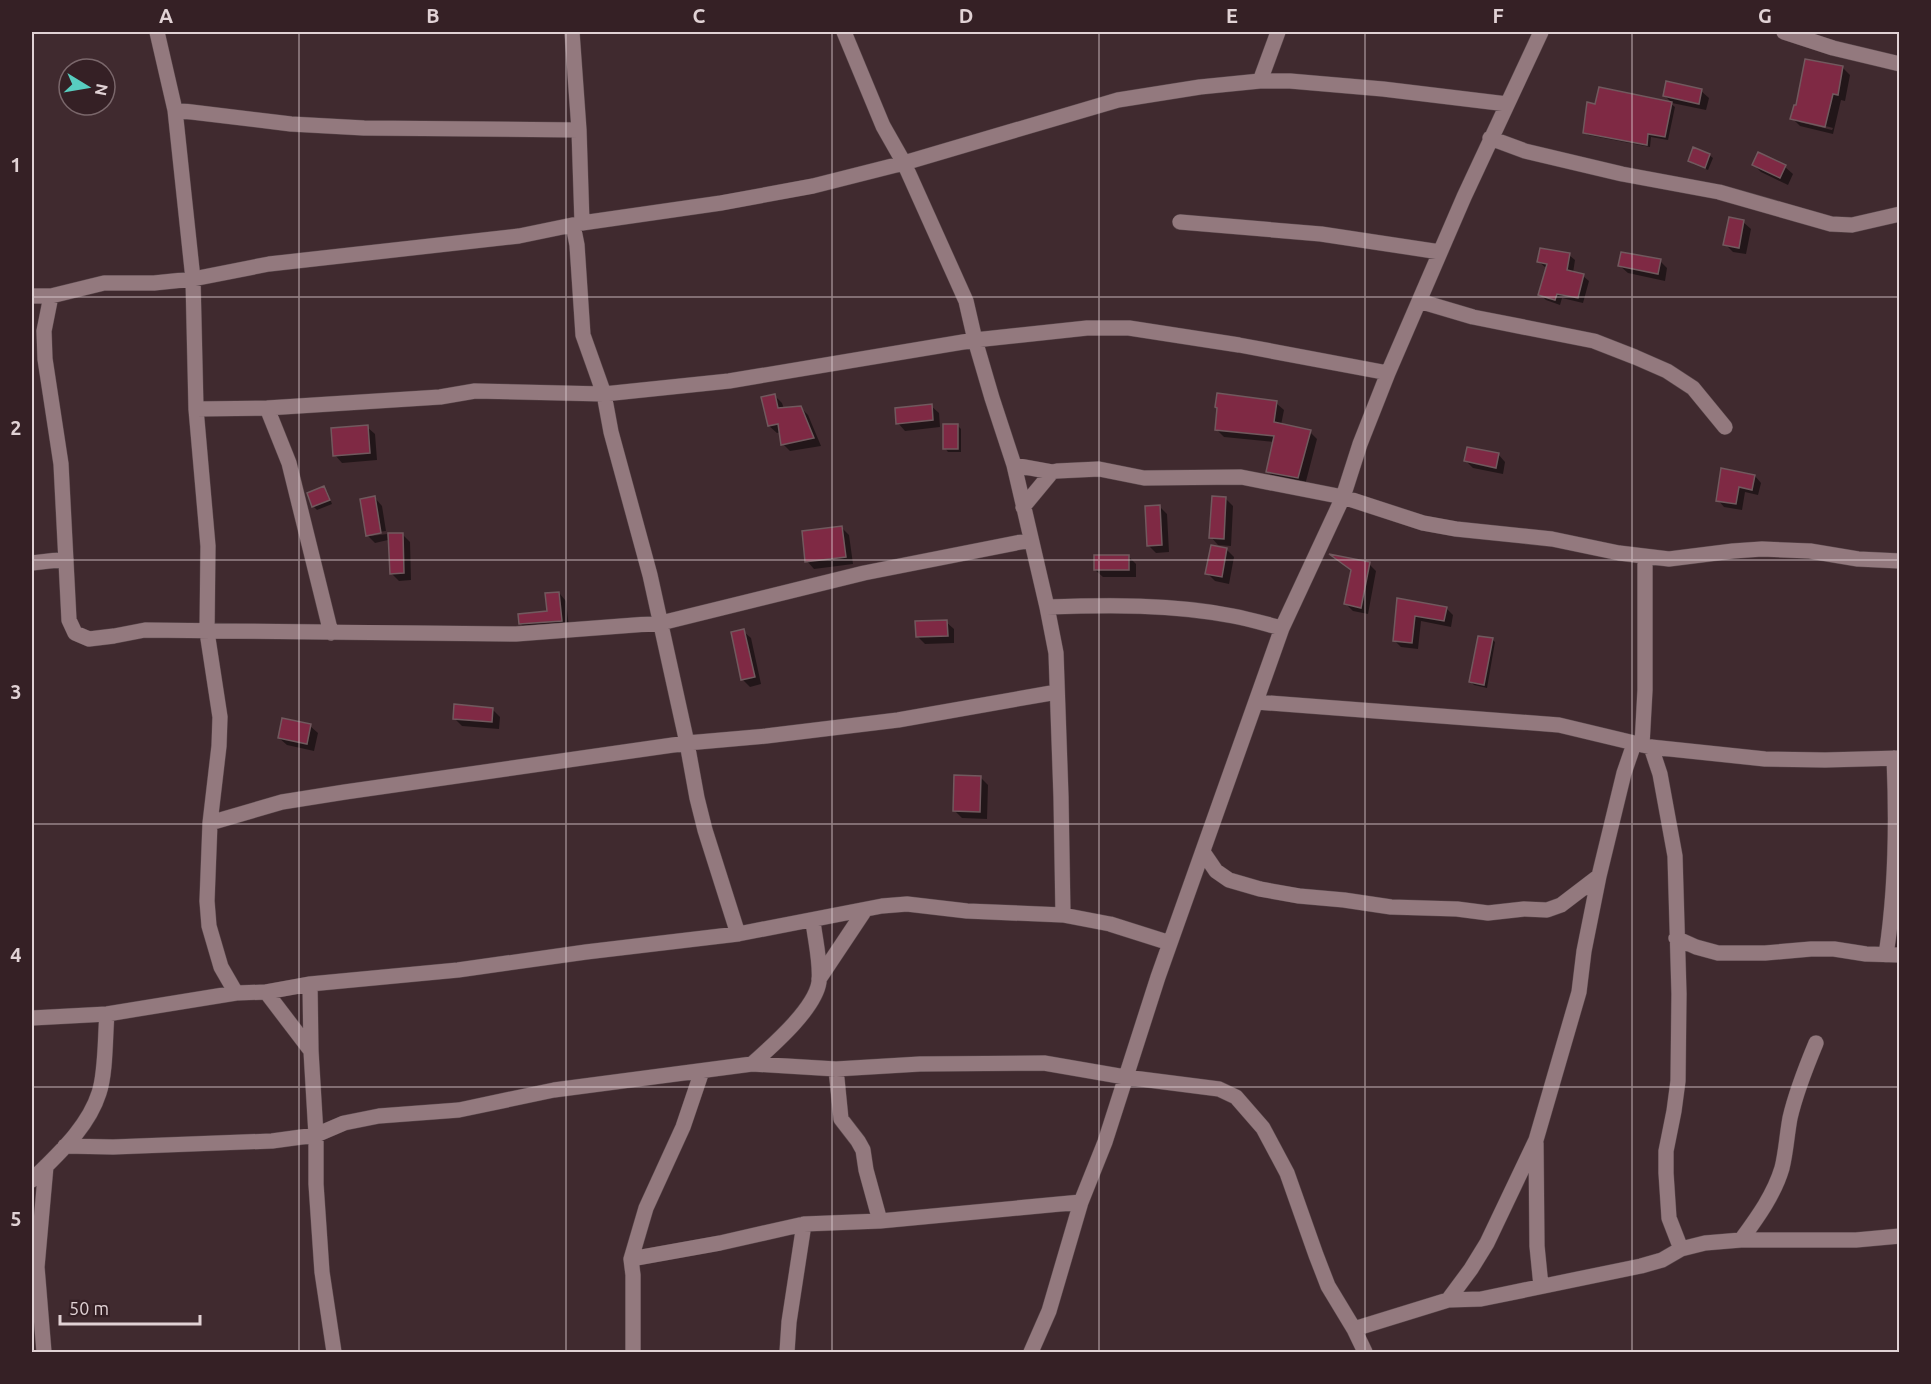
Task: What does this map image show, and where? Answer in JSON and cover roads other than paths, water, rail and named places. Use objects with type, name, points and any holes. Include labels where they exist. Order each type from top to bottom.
[{"type":"street","points":[[157,32],[175,110],[193,279],[196,409],[208,546],[207,632],[220,717],[210,823],[207,901],[209,926],[221,967],[236,993]]},
{"type":"street","points":[[572,32],[579,130],[577,245],[583,335],[604,394],[611,432],[634,512],[661,623],[705,830],[738,934]]},
{"type":"street","points":[[844,32],[883,126],[904,163],[966,301],[975,340],[1014,465],[1056,653],[1063,915]]},
{"type":"street","points":[[1260,81],[1278,32]]},
{"type":"street","points":[[1031,1353],[1049,1311],[1081,1202],[1105,1142],[1170,943],[1282,628],[1343,497],[1360,444],[1388,373],[1440,252],[1490,138],[1541,32]]},
{"type":"street","points":[[1784,32],[1833,48],[1899,64]]},
{"type":"street","points":[[32,296],[51,296],[104,282],[154,283],[193,279],[269,264],[519,236],[577,224],[721,203],[813,186],[904,163],[1118,100],[1200,87],[1260,81],[1290,81],[1383,89],[1507,104]]},
{"type":"street","points":[[175,110],[291,124],[364,128],[579,130]]},
{"type":"street","points":[[1490,138],[1525,151],[1622,174],[1719,192],[1831,224],[1852,225],[1899,214]]},
{"type":"street","points":[[1180,222],[1322,234],[1440,252]]},
{"type":"street","points":[[51,296],[44,331],[45,359],[61,464],[69,620],[75,633],[89,639],[145,630],[172,629],[207,632],[516,634],[661,623],[864,573],[1031,540]]},
{"type":"street","points":[[1419,301],[1473,317],[1594,341],[1635,357],[1667,371],[1693,388],[1725,427]]},
{"type":"street","points":[[196,409],[267,408],[440,397],[475,391],[604,394],[729,381],[975,340],[1087,328],[1129,328],[1239,345],[1388,373]]},
{"type":"street","points":[[267,408],[289,463],[331,633]]},
{"type":"street","points":[[1014,465],[1052,472],[1099,469],[1144,478],[1241,477],[1343,497],[1423,523],[1456,529],[1552,539],[1645,557],[1677,559],[1762,549],[1810,551],[1858,559],[1899,561]]},
{"type":"street","points":[[1023,507],[1052,472]]},
{"type":"street","points":[[1448,1300],[1487,1243],[1536,1140],[1579,992],[1584,951],[1599,876],[1621,784],[1642,745],[1645,690],[1645,557]]},
{"type":"street","points":[[32,563],[66,558]]},
{"type":"street","points":[[1047,607],[1102,605],[1177,609],[1233,616],[1282,628]]},
{"type":"street","points":[[210,823],[282,802],[436,778],[687,743],[898,720],[1057,692]]},
{"type":"street","points":[[1256,702],[1559,725],[1642,745],[1765,759],[1897,758],[1891,920],[1893,955],[1834,949],[1718,953],[1696,948],[1676,938]]},
{"type":"street","points":[[1642,745],[1660,774],[1675,856],[1678,1081],[1666,1151],[1666,1173],[1669,1218],[1681,1249]]},
{"type":"street","points":[[1203,852],[1216,871],[1229,880],[1260,889],[1391,907],[1457,909],[1488,913],[1524,909],[1547,910],[1561,905],[1599,876]]},
{"type":"street","points":[[32,1018],[107,1014],[236,993],[266,992],[310,984],[458,970],[738,934],[907,904],[967,911],[1063,915],[1110,924],[1170,943]]},
{"type":"street","points":[[752,1064],[775,1043],[814,998],[819,979],[865,910]]},
{"type":"street","points":[[813,921],[819,979]]},
{"type":"street","points":[[310,984],[316,1184],[322,1272],[334,1353]]},
{"type":"street","points":[[266,992],[311,1051]]},
{"type":"street","points":[[32,1180],[65,1146],[84,1121],[100,1091],[107,1014]]},
{"type":"street","points":[[1741,1240],[1758,1217],[1773,1190],[1782,1167],[1791,1116],[1800,1084],[1816,1043]]},
{"type":"street","points":[[65,1146],[113,1147],[273,1141],[316,1135],[344,1123],[379,1116],[459,1110],[554,1090],[752,1064],[836,1069],[920,1064],[1044,1063],[1125,1077],[1219,1089],[1236,1097],[1263,1128],[1287,1173],[1328,1286],[1354,1329],[1360,1351]]},
{"type":"street","points":[[836,1069],[841,1119],[863,1150],[880,1221]]},
{"type":"street","points":[[633,1353],[631,1259],[646,1208],[683,1127],[702,1071]]},
{"type":"street","points":[[1536,1140],[1537,1246],[1541,1286]]},
{"type":"street","points":[[44,1353],[37,1267],[46,1166]]},
{"type":"street","points":[[631,1259],[720,1243],[804,1224],[880,1221],[1081,1202]]},
{"type":"street","points":[[787,1353],[789,1322],[804,1224]]},
{"type":"street","points":[[1354,1329],[1448,1300],[1481,1299],[1641,1266],[1662,1260],[1681,1249],[1705,1243],[1741,1240],[1856,1240],[1899,1236]]}]
